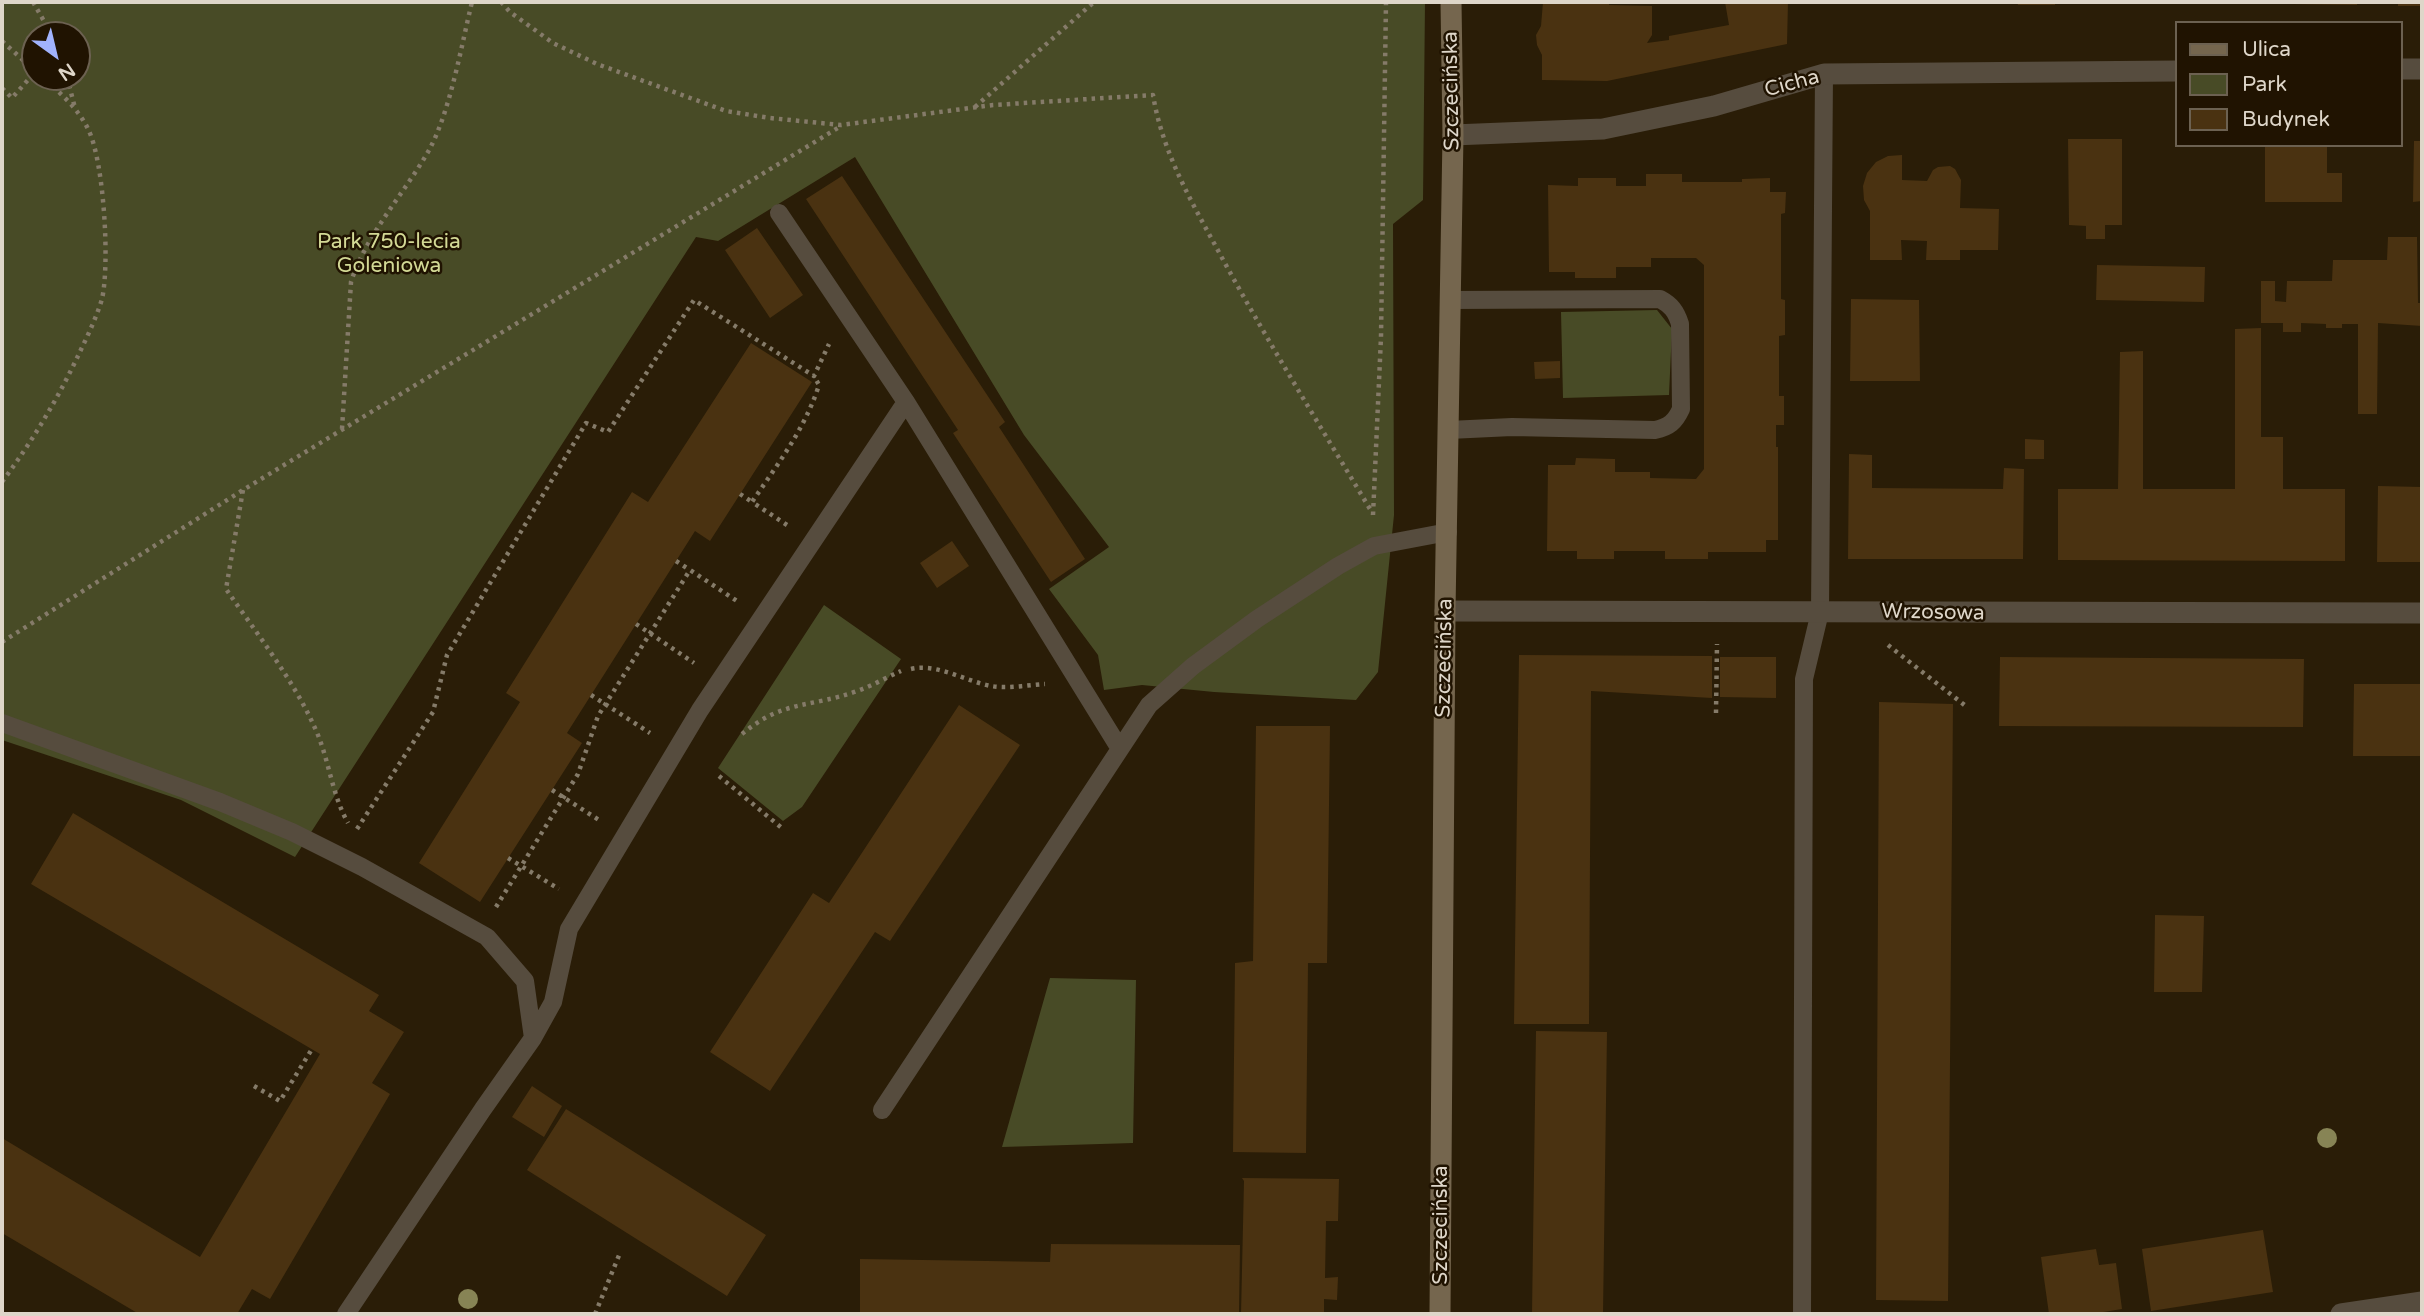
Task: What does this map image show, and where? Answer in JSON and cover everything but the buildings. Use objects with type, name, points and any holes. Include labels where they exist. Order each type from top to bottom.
[{"type":"street","name":"Szczecińska","points":[[1440,1314],[1445,611],[1453,135],[1451,2]]},
{"type":"street","points":[[2403,69],[2422,69]]},
{"type":"street","name":"Cicha","points":[[1453,135],[1603,128],[1714,106],[1824,74],[2176,71]]},
{"type":"street","name":"Wrzosowa","points":[[1445,611],[2422,613]]},
{"type":"street","points":[[2341,1314],[2422,1302]]},
{"type":"lane","points":[[1802,1314],[1804,679],[1821,612],[1824,74]]},
{"type":"lane","points":[[779,213],[906,402],[1120,748]]},
{"type":"lane","points":[[1449,430],[1512,427],[1655,430],[1667,427],[1676,420],[1681,410],[1680,324],[1670,304],[1660,299],[1451,300]]},
{"type":"lane","points":[[346,1314],[483,1108],[533,1038],[553,1002],[569,929],[700,710],[906,402]]},
{"type":"lane","points":[[882,1110],[1149,705],[1193,666],[1257,619],[1338,566],[1374,546],[1448,532]]},
{"type":"lane","points":[[2,723],[220,802],[292,832],[362,867],[487,937],[525,981],[533,1038]]},
{"type":"path","points":[[33,2],[44,21]]},
{"type":"path","points":[[342,429],[351,282],[358,261],[428,151],[440,127],[472,2]]},
{"type":"path","points":[[500,2],[554,43],[597,64],[726,111],[842,125],[974,107],[1153,95],[1165,146],[1183,185],[1250,310],[1373,515],[1381,309],[1386,2]]},
{"type":"path","points":[[974,107],[1094,2]]},
{"type":"path","points":[[2,41],[21,59]]},
{"type":"path","points":[[2,88],[12,98],[21,88]]},
{"type":"path","points":[[2,482],[60,393],[90,331],[102,297],[106,231],[99,173],[89,130],[75,109],[56,91]]},
{"type":"path","points":[[70,91],[75,109]]},
{"type":"path","points":[[2,642],[342,429],[842,125]]},
{"type":"path","points":[[357,830],[433,712],[447,655],[586,423],[608,432],[694,300],[814,376],[819,385],[800,431],[752,502]]},
{"type":"path","points":[[814,376],[845,312]]},
{"type":"path","points":[[243,490],[226,589],[282,671],[315,726],[339,808],[349,825],[362,867]]},
{"type":"path","points":[[740,494],[795,531]]},
{"type":"path","points":[[676,561],[747,607]]},
{"type":"path","points":[[492,914],[578,774],[605,703],[690,570]]},
{"type":"path","points":[[636,624],[695,664]]},
{"type":"path","points":[[1881,640],[1967,707]]},
{"type":"path","points":[[1716,713],[1717,641]]},
{"type":"path","points":[[911,670],[919,667],[933,669],[993,687],[1050,684]]},
{"type":"path","points":[[742,734],[754,724],[784,708],[858,691],[901,671]]},
{"type":"path","points":[[591,695],[651,733]]},
{"type":"path","points":[[719,776],[783,829]]},
{"type":"path","points":[[552,790],[608,827]]},
{"type":"path","points":[[508,858],[565,894]]},
{"type":"path","points":[[254,1086],[280,1101],[312,1049]]},
{"type":"path","points":[[595,1314],[620,1253]]},
{"type":"green space","name":"Park 750-lecia Goleniowa","points":[[2,2],[1425,2],[1423,200],[1393,224],[1394,515],[1378,672],[1356,700],[1142,685],[1104,690],[1098,655],[1049,589],[1109,547],[1024,435],[855,157],[718,241],[696,237],[295,857],[181,800],[2,740]]},
{"type":"green space","points":[[1657,310],[1672,329],[1669,395],[1563,398],[1561,312]]},
{"type":"green space","points":[[824,605],[901,659],[802,807],[783,821],[718,768]]},
{"type":"green space","points":[[1050,978],[1136,980],[1133,1143],[1002,1147]]}]
